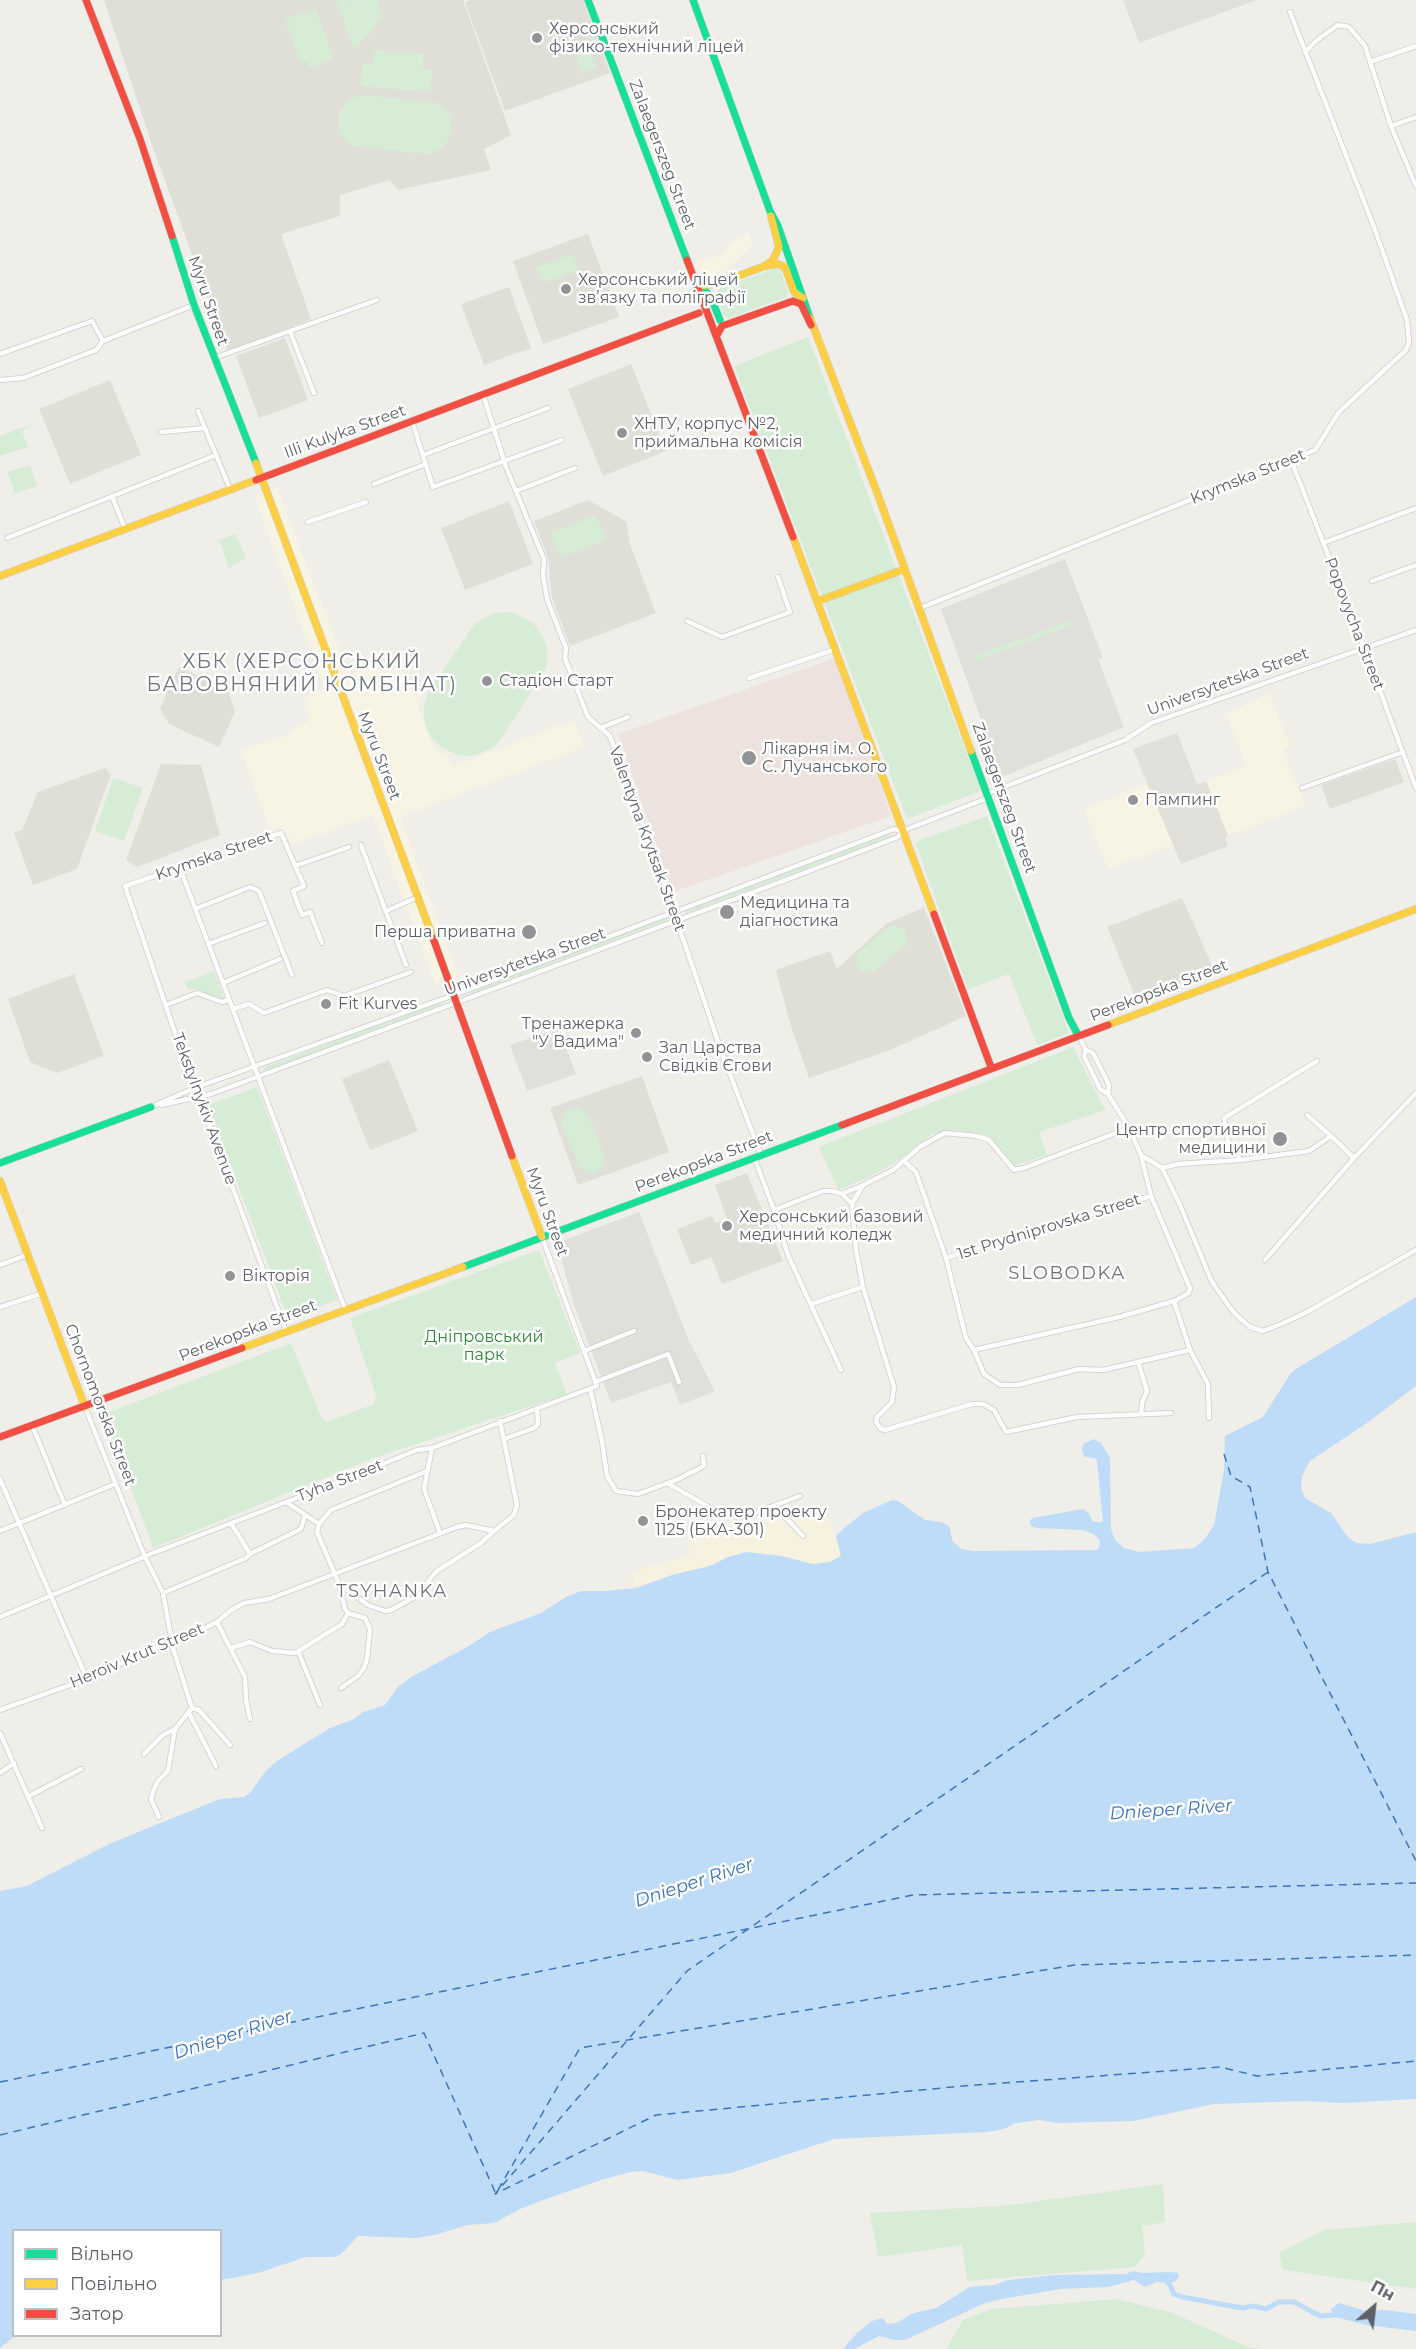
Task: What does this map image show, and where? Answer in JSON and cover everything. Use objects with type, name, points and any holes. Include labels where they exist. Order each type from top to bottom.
[{"type":"main road","name":"Myru Street","points":[[86,0],[140,139],[194,305],[418,897],[542,1237]]},
{"type":"main road","name":"Zalaegerszeg Street","points":[[588,0],[717,335]]},
{"type":"main road","points":[[693,0],[814,330]]},
{"type":"main road","points":[[765,267],[773,260],[779,247],[770,211]]},
{"type":"main road","points":[[699,286],[716,284],[778,264],[785,267],[794,292],[804,300]]},
{"type":"main road","points":[[784,303],[791,298],[798,282]]},
{"type":"main road","points":[[716,284],[699,313],[731,322]]},
{"type":"main road","points":[[699,286],[710,295],[720,320]]},
{"type":"main road","points":[[814,330],[801,304],[793,301],[722,326],[717,335],[991,1067]]},
{"type":"main road","name":"Illi Kulyka Street","points":[[0,576],[699,313]]},
{"type":"main road","name":"Zalaegerszeg Street","points":[[814,330],[920,608],[1069,1018],[1078,1035]]},
{"type":"main road","points":[[818,601],[905,569]]},
{"type":"main road","name":"Perekopska Street","points":[[0,1437],[542,1237],[1416,909]]},
{"type":"main road","name":"Universytetska Street","points":[[0,1163],[151,1107]]},
{"type":"main road","name":"Chornomorska Street","points":[[0,1181],[85,1407]]},
{"type":"street","name":"Krymska Street","points":[[920,608],[1315,450],[1339,412],[1406,350],[1410,342],[1407,320],[1290,12]]},
{"type":"street","points":[[1305,52],[1338,25],[1349,27],[1365,46],[1391,126],[1416,186]]},
{"type":"street","points":[[1370,62],[1416,46]]},
{"type":"street","points":[[1391,126],[1416,117]]},
{"type":"street","points":[[214,358],[377,300]]},
{"type":"street","points":[[0,381],[22,378],[96,350],[103,341],[194,305]]},
{"type":"street","points":[[0,354],[92,321],[103,341]]},
{"type":"street","points":[[290,331],[315,393]]},
{"type":"street","name":"Valentyna Krytsak Street","points":[[483,394],[516,491],[544,559],[543,575],[547,599],[566,648],[565,658],[588,717],[610,736],[727,1065],[788,1255],[841,1370]]},
{"type":"street","points":[[423,455],[548,408]]},
{"type":"street","points":[[198,411],[230,489]]},
{"type":"street","points":[[412,421],[433,487],[562,440]]},
{"type":"street","points":[[161,432],[205,428]]},
{"type":"street","points":[[7,538],[216,455]]},
{"type":"street","name":"Popovycha Street","points":[[1291,460],[1416,788]]},
{"type":"street","points":[[374,484],[426,464]]},
{"type":"street","points":[[516,491],[575,468]]},
{"type":"street","points":[[112,496],[125,529]]},
{"type":"street","points":[[308,522],[366,502]]},
{"type":"street","points":[[1323,543],[1416,508]]},
{"type":"street","points":[[1372,581],[1416,565]]},
{"type":"street","points":[[687,621],[722,637],[790,612],[778,577]]},
{"type":"street","name":"Universytetska Street","points":[[151,1107],[196,1087],[677,920],[898,837],[902,831],[1125,740],[1151,723],[1416,630]]},
{"type":"street","points":[[749,678],[836,649]]},
{"type":"street","points":[[600,729],[628,717]]},
{"type":"street","points":[[1302,788],[1403,752]]},
{"type":"street","name":"Universytetska Street","points":[[151,1107],[200,1098],[674,911],[894,829],[902,831]]},
{"type":"street","name":"Krymska Street","points":[[125,886],[281,833],[304,886],[293,891],[302,915],[309,912],[322,943]]},
{"type":"street","points":[[361,845],[406,965]]},
{"type":"street","points":[[295,866],[349,847]]},
{"type":"street","points":[[180,868],[256,1077],[345,1309]]},
{"type":"street","name":"Tekstylnykiv Avenue","points":[[125,886],[166,1005],[286,1330]]},
{"type":"street","points":[[195,909],[250,887],[259,891],[292,975]]},
{"type":"street","points":[[386,911],[418,897]]},
{"type":"street","points":[[208,944],[265,923]]},
{"type":"street","points":[[223,983],[280,959]]},
{"type":"street","points":[[233,1009],[249,1004],[264,1013],[327,990],[344,996],[411,972]]},
{"type":"street","points":[[166,1005],[197,993],[222,1002],[229,1000]]},
{"type":"street","points":[[1078,1035],[1086,1050],[1094,1053],[1109,1085],[1108,1094]]},
{"type":"street","points":[[974,1350],[1119,1317],[1174,1301],[1186,1296],[1190,1288],[1151,1196],[1142,1155],[1130,1128],[1108,1094],[1100,1089],[1084,1056],[1086,1050]]},
{"type":"street","points":[[1240,1160],[1228,1141],[1224,1118],[1317,1061]]},
{"type":"street","points":[[1265,1260],[1354,1158],[1416,1093]]},
{"type":"street","points":[[1307,1115],[1354,1158]]},
{"type":"street","points":[[842,1194],[893,1170],[921,1146],[945,1133],[989,1140],[1011,1169],[1017,1170],[1130,1128]]},
{"type":"street","points":[[1162,1168],[1178,1164],[1240,1160],[1310,1151],[1330,1136]]},
{"type":"street","points":[[1142,1155],[1162,1168],[1212,1282],[1234,1313],[1250,1327],[1263,1331],[1307,1312],[1416,1250]]},
{"type":"street","points":[[905,1162],[916,1172],[946,1258],[966,1338],[984,1374],[1000,1385],[1018,1385],[1079,1369],[1102,1370],[1190,1350]]},
{"type":"street","points":[[863,1185],[852,1204],[853,1232],[863,1287],[894,1387],[892,1402],[876,1419],[881,1429],[921,1421],[951,1409],[972,1404],[983,1404],[994,1410],[1006,1432],[1077,1417],[1171,1413]]},
{"type":"street","points":[[774,1209],[823,1191],[842,1194],[852,1204]]},
{"type":"street","name":"1st Prydniprovska Street","points":[[946,1258],[1151,1196]]},
{"type":"street","name":"Myru Street","points":[[542,1237],[596,1384]]},
{"type":"street","points":[[0,1265],[27,1255]]},
{"type":"street","points":[[811,1304],[863,1287]]},
{"type":"street","points":[[0,1307],[43,1293]]},
{"type":"street","points":[[1174,1301],[1190,1350],[1208,1384],[1209,1418]]},
{"type":"street","points":[[584,1351],[634,1331]]},
{"type":"street","name":"Tyha Street","points":[[0,1617],[417,1450],[432,1448],[590,1388],[668,1354],[679,1382]]},
{"type":"street","points":[[1138,1362],[1147,1391],[1142,1404],[1142,1414]]},
{"type":"street","points":[[590,1388],[607,1476],[616,1491],[638,1494],[667,1483],[704,1466],[703,1456]]},
{"type":"street","name":"Chornomorska Street","points":[[85,1407],[145,1557],[163,1593],[173,1648],[191,1711],[216,1766]]},
{"type":"street","points":[[504,1439],[534,1428],[539,1417],[537,1408]]},
{"type":"street","points":[[339,1584],[368,1605],[385,1611],[391,1610],[423,1590],[437,1571],[481,1543],[514,1515],[517,1505],[500,1421]]},
{"type":"street","points":[[32,1425],[65,1505]]},
{"type":"street","points":[[432,1448],[424,1489],[440,1533]]},
{"type":"street","name":"Tyha Street","points":[[319,1524],[331,1510],[427,1471]]},
{"type":"street","points":[[0,1479],[87,1679]]},
{"type":"street","points":[[667,1483],[723,1515],[743,1517],[800,1496]]},
{"type":"street","points":[[0,1531],[115,1484]]},
{"type":"street","points":[[286,1502],[319,1524],[316,1532],[339,1584],[341,1600],[348,1613],[365,1618],[368,1623],[367,1659],[361,1673],[340,1688]]},
{"type":"street","points":[[775,1506],[803,1536]]},
{"type":"street","name":"Tyha Street","points":[[163,1593],[246,1558],[301,1529],[305,1515]]},
{"type":"street","points":[[231,1523],[250,1554]]},
{"type":"street","name":"Heroiv Krut Street","points":[[0,1710],[87,1679],[173,1640],[181,1640],[217,1622],[244,1603],[269,1599],[466,1525],[494,1531]]},
{"type":"street","points":[[231,1648],[250,1642],[272,1651],[298,1652],[342,1624],[348,1613]]},
{"type":"street","points":[[217,1622],[245,1677],[250,1719]]},
{"type":"street","points":[[298,1652],[320,1705]]},
{"type":"street","points":[[144,1754],[163,1735],[175,1729],[191,1711],[199,1710],[230,1745]]},
{"type":"street","points":[[159,1816],[151,1799],[156,1784],[168,1771],[175,1729]]},
{"type":"street","points":[[0,1732],[42,1828]]},
{"type":"street","points":[[0,1773],[14,1763]]},
{"type":"street","points":[[28,1796],[81,1769]]},
{"type":"shaded area","points":[[104,0],[463,0],[511,135],[484,149],[491,170],[398,190],[390,180],[340,195],[340,216],[281,234],[311,319],[228,353],[151,142]]},
{"type":"shaded area","name":"Херсонський фізико-технічний ліцей","points":[[472,0],[583,0],[610,73],[505,111],[465,2]]},
{"type":"shaded area","points":[[1123,0],[1257,0],[1139,43]]},
{"type":"shaded area","points":[[748,233],[753,243],[724,273],[703,281],[696,264],[725,252],[736,238]]},
{"type":"shaded area","name":"Херсонський ліцей зв’язку та поліграфії","points":[[588,234],[619,317],[543,344],[513,261]]},
{"type":"shaded area","points":[[509,287],[531,348],[484,365],[461,304]]},
{"type":"shaded area","points":[[285,338],[308,400],[259,418],[236,356]]},
{"type":"shaded area","name":"ХНТУ, корпус №2, приймальна комісія","points":[[631,364],[666,451],[603,476],[568,389]]},
{"type":"shaded area","points":[[110,380],[141,455],[70,484],[39,409]]},
{"type":"shaded area","points":[[277,488],[349,675],[384,662],[389,671],[401,666],[405,681],[423,693],[418,707],[434,749],[448,756],[452,766],[574,720],[584,747],[400,817],[458,976],[435,984],[373,815],[292,845],[285,830],[279,828],[270,831],[241,750],[290,734],[294,727],[309,721],[306,699],[324,688],[255,498]]},
{"type":"shaded area","points":[[588,500],[627,522],[629,542],[656,613],[570,646],[552,598],[548,557],[534,521]]},
{"type":"shaded area","points":[[509,501],[533,564],[465,590],[441,528]]},
{"type":"shaded area","points":[[1065,559],[1103,658],[1098,659],[1124,727],[1002,777],[941,609]]},
{"type":"shaded area","name":"Лікарня ім. О. С. Лучанського","points":[[835,658],[891,816],[673,892],[618,734]]},
{"type":"shaded area","points":[[179,667],[228,690],[235,712],[219,747],[169,724],[160,708]]},
{"type":"shaded area","points":[[1269,693],[1290,747],[1282,750],[1306,805],[1228,836],[1206,781],[1246,765],[1226,714]]},
{"type":"shaded area","points":[[1177,733],[1197,784],[1206,781],[1228,836],[1225,837],[1228,846],[1181,864],[1133,749]]},
{"type":"shaded area","points":[[1395,759],[1404,782],[1330,809],[1321,785]]},
{"type":"shaded area","points":[[161,764],[201,765],[220,835],[137,867],[126,860]]},
{"type":"shaded area","points":[[105,768],[111,774],[77,869],[33,885],[14,833],[22,830],[38,792]]},
{"type":"shaded area","points":[[1147,784],[1173,845],[1108,869],[1084,809]]},
{"type":"shaded area","points":[[1182,898],[1214,970],[1136,999],[1107,927]]},
{"type":"shaded area","points":[[924,907],[966,1016],[888,1051],[809,1078],[790,1023],[776,970],[830,951],[837,969],[886,924]]},
{"type":"shaded area","points":[[74,974],[104,1056],[57,1073],[30,1062],[8,999]]},
{"type":"shaded area","points":[[559,1028],[576,1074],[527,1091],[510,1045]]},
{"type":"shaded area","points":[[389,1060],[418,1131],[370,1150],[342,1079]]},
{"type":"shaded area","points":[[642,1076],[669,1152],[578,1185],[550,1108]]},
{"type":"shaded area","name":"Херсонський базовий медичний коледж","points":[[747,1173],[783,1261],[722,1284],[711,1257],[691,1265],[677,1229],[712,1216],[715,1223],[727,1219],[715,1185]]},
{"type":"shaded area","points":[[639,1212],[689,1341],[715,1391],[680,1405],[671,1382],[611,1403],[574,1305],[557,1243]]},
{"type":"green space","points":[[377,0],[383,18],[354,49],[336,1]]},
{"type":"green space","points":[[316,9],[334,59],[310,68],[307,61],[301,63],[285,19]]},
{"type":"green space","points":[[586,40],[596,68],[582,73],[573,45]]},
{"type":"green space","points":[[375,50],[424,54],[423,69],[432,70],[430,92],[361,86],[363,63],[373,64]]},
{"type":"green space","points":[[361,95],[436,102],[447,111],[451,119],[450,138],[441,149],[428,154],[353,146],[340,134],[338,115],[348,100]]},
{"type":"green space","points":[[573,254],[579,271],[542,283],[536,267]]},
{"type":"green space","points":[[777,268],[781,271],[788,292],[787,297],[729,318],[724,316],[716,294],[717,289]]},
{"type":"green space","points":[[808,337],[981,791],[907,819],[734,366]]},
{"type":"green space","points":[[35,423],[22,431],[28,447],[0,456],[0,436]]},
{"type":"green space","points":[[30,465],[37,486],[15,493],[7,472]]},
{"type":"green space","points":[[596,515],[607,540],[560,558],[550,533]]},
{"type":"green space","points":[[236,534],[246,558],[229,568],[219,540]]},
{"type":"green space","name":"Стадіон Старт","points":[[509,612],[533,623],[541,633],[548,657],[545,670],[501,739],[492,748],[468,756],[444,749],[434,741],[427,730],[424,705],[428,693],[474,625],[484,617]]},
{"type":"green space","points":[[1072,620],[1073,625],[975,661],[974,656]]},
{"type":"green space","points":[[113,778],[143,788],[124,841],[95,831]]},
{"type":"green space","points":[[987,816],[1069,1033],[1037,1045],[1009,974],[968,989],[915,842]]},
{"type":"green space","points":[[890,834],[891,837],[687,913],[686,910]]},
{"type":"green space","points":[[669,916],[670,919],[471,994],[469,991]]},
{"type":"green space","points":[[895,925],[905,930],[907,939],[905,945],[875,971],[869,973],[860,970],[856,962],[858,953],[886,928]]},
{"type":"green space","points":[[214,971],[224,998],[221,1000],[196,989],[188,989],[185,982]]},
{"type":"green space","points":[[440,1002],[441,1005],[265,1071],[263,1068]]},
{"type":"green space","points":[[1073,1047],[1105,1110],[1039,1132],[1047,1155],[1013,1166],[992,1138],[956,1130],[932,1134],[896,1162],[838,1190],[819,1147]]},
{"type":"green space","points":[[257,1087],[337,1300],[288,1318],[208,1105]]},
{"type":"green space","points":[[578,1106],[588,1115],[605,1157],[603,1167],[595,1173],[588,1173],[580,1168],[561,1122],[565,1110]]},
{"type":"green space","name":"Дніпровський парк","points":[[539,1250],[580,1353],[555,1363],[567,1394],[371,1459],[153,1548],[104,1414],[291,1343],[321,1417],[327,1422],[374,1404],[376,1395],[350,1318]]},
{"type":"green space","points":[[1163,2184],[1165,2222],[1142,2226],[1145,2255],[1135,2267],[967,2281],[962,2245],[878,2257],[870,2213],[1002,2206]]},
{"type":"green space","points":[[1416,2222],[1416,2289],[1283,2270],[1279,2252],[1325,2230]]},
{"type":"green space","points":[[1117,2299],[1173,2313],[1248,2347],[1260,2349],[946,2349],[963,2320],[991,2309]]},
{"type":"sand","points":[[824,1506],[842,1554],[835,1561],[813,1564],[782,1556],[746,1552],[728,1557],[710,1566],[672,1575],[636,1588],[632,1572],[690,1555],[687,1535],[767,1520]]},
{"type":"water","name":"Dnieper River","points":[[1416,1297],[1416,1386],[1367,1423],[1310,1461],[1302,1476],[1301,1489],[1305,1498],[1331,1513],[1347,1536],[1356,1543],[1370,1544],[1416,1532],[1416,2099],[1343,2103],[1305,2101],[1214,2104],[1133,2121],[1057,2123],[1039,2120],[1016,2123],[1004,2129],[987,2132],[834,2139],[731,2173],[677,2180],[643,2171],[631,2172],[546,2199],[520,2209],[494,2223],[467,2225],[435,2235],[415,2238],[358,2236],[341,2254],[334,2257],[306,2257],[258,2273],[222,2280],[222,2229],[12,2229],[14,2337],[0,2348],[0,1891],[27,1886],[111,1843],[220,1799],[244,1797],[277,1761],[330,1728],[352,1720],[363,1712],[385,1705],[398,1687],[411,1677],[490,1632],[541,1613],[566,1597],[581,1591],[636,1588],[672,1575],[710,1566],[728,1557],[746,1552],[782,1556],[813,1564],[830,1562],[841,1556],[836,1536],[843,1529],[863,1513],[892,1500],[898,1501],[925,1520],[941,1522],[949,1526],[953,1542],[962,1549],[973,1551],[1096,1550],[1099,1548],[1100,1540],[1094,1534],[1082,1530],[1036,1528],[1031,1526],[1030,1521],[1032,1518],[1083,1509],[1089,1513],[1093,1522],[1103,1522],[1097,1461],[1095,1458],[1085,1457],[1082,1451],[1083,1444],[1094,1439],[1101,1443],[1110,1458],[1111,1529],[1115,1540],[1124,1548],[1139,1552],[1194,1548],[1204,1540],[1214,1525],[1224,1470],[1225,1436],[1263,1417],[1291,1373]]},
{"type":"water","points":[[1133,2271],[1171,2272],[1178,2273],[1179,2277],[1176,2281],[1156,2282],[1145,2287],[1134,2280],[1108,2287],[1060,2289],[1002,2299],[985,2303],[905,2340],[879,2336],[854,2349],[843,2349],[872,2321],[883,2318],[887,2324],[896,2323],[914,2313],[936,2308],[970,2287],[1055,2275],[1126,2274]]},
{"type":"water","points":[[1339,2303],[1366,2311],[1386,2310],[1416,2314],[1416,2331],[1366,2325],[1332,2316],[1331,2309]]},
{"type":"waterway","points":[[1165,2280],[1174,2294],[1182,2297],[1243,2308],[1253,2306],[1266,2309],[1279,2302],[1294,2302],[1320,2316],[1338,2315]]},
{"type":"ferry route","points":[[1224,1454],[1231,1476],[1250,1487],[1268,1572],[1416,1861]]},
{"type":"ferry route","points":[[1268,1572],[687,1971],[495,2194],[656,2115],[963,2086],[1220,2067],[1257,2076],[1416,2061]]},
{"type":"ferry route","points":[[0,2082],[913,1895],[1416,1883]]},
{"type":"ferry route","points":[[498,2190],[580,2048],[1074,1965],[1416,1955]]},
{"type":"ferry route","points":[[0,2135],[424,2033],[496,2194]]},
{"type":"traffic: fast","points":[[588,0],[687,260]]},
{"type":"traffic: fast","points":[[693,0],[810,318]]},
{"type":"traffic: fast","points":[[172,236],[194,305],[256,463]]},
{"type":"traffic: fast","points":[[701,288],[710,295],[720,320]]},
{"type":"traffic: fast","points":[[971,751],[1069,1018],[1078,1035]]},
{"type":"traffic: fast","points":[[0,1163],[151,1107]]},
{"type":"traffic: fast","points":[[463,1267],[842,1125]]},
{"type":"traffic: slow","points":[[766,265],[773,260],[779,247],[771,216]]},
{"type":"traffic: slow","points":[[699,286],[716,284],[765,266],[778,264],[785,267],[794,292],[803,298]]},
{"type":"traffic: slow","points":[[810,318],[878,495],[971,751]]},
{"type":"traffic: slow","points":[[256,463],[433,938]]},
{"type":"traffic: slow","points":[[0,576],[256,480]]},
{"type":"traffic: slow","points":[[793,537],[934,914]]},
{"type":"traffic: slow","points":[[818,601],[905,569]]},
{"type":"traffic: slow","points":[[1108,1025],[1416,909]]},
{"type":"traffic: slow","points":[[512,1156],[542,1237]]},
{"type":"traffic: slow","points":[[0,1181],[85,1407]]},
{"type":"traffic: slow","points":[[242,1348],[463,1267]]},
{"type":"traffic: jam","points":[[86,0],[140,139],[172,236]]},
{"type":"traffic: jam","points":[[687,260],[793,537]]},
{"type":"traffic: jam","points":[[717,335],[722,326],[793,301],[801,304],[811,325]]},
{"type":"traffic: jam","points":[[256,480],[699,313]]},
{"type":"traffic: jam","points":[[934,914],[991,1067]]},
{"type":"traffic: jam","points":[[433,938],[512,1156]]},
{"type":"traffic: jam","points":[[842,1125],[1108,1025]]},
{"type":"traffic: jam","points":[[0,1437],[242,1348]]},
{"type":"place","name":"Херсонський фізико-технічний ліцей","points":[[537,38]]},
{"type":"place","name":"Херсонський ліцей зв’язку та поліграфії","points":[[566,289]]},
{"type":"place","name":"ХНТУ, корпус №2, приймальна комісія","points":[[622,433]]},
{"type":"place","name":"Стадіон Старт","points":[[487,681]]},
{"type":"place","name":"Лікарня ім. О. С. Лучанського","points":[[749,758]]},
{"type":"place","name":"Пампинг","points":[[1133,800]]},
{"type":"place","name":"Медицина та діагностика","points":[[727,912]]},
{"type":"place","name":"Перша приватна","points":[[529,932]]},
{"type":"place","name":"Fit Kurves","points":[[326,1004]]},
{"type":"place","name":"Тренажерка \"У Вадима\"","points":[[636,1033]]},
{"type":"place","name":"Зал Царства Свідків Єгови","points":[[647,1057]]},
{"type":"place","name":"Центр спортивної медицини","points":[[1280,1139]]},
{"type":"place","name":"Херсонський базовий медичний коледж","points":[[727,1226]]},
{"type":"place","name":"Вікторія","points":[[230,1276]]},
{"type":"place","name":"Бронекатер проекту 1125 (БКА-301)","points":[[643,1521]]},
{"type":"district","name":"ХБК (ХЕРСОНСЬКИЙ БАВОВНЯНИЙ КОМБІНАТ)","points":[[302,674]]},
{"type":"district","name":"SLOBODKA","points":[[1067,1274]]},
{"type":"district","name":"TSYHANKA","points":[[392,1592]]}]
